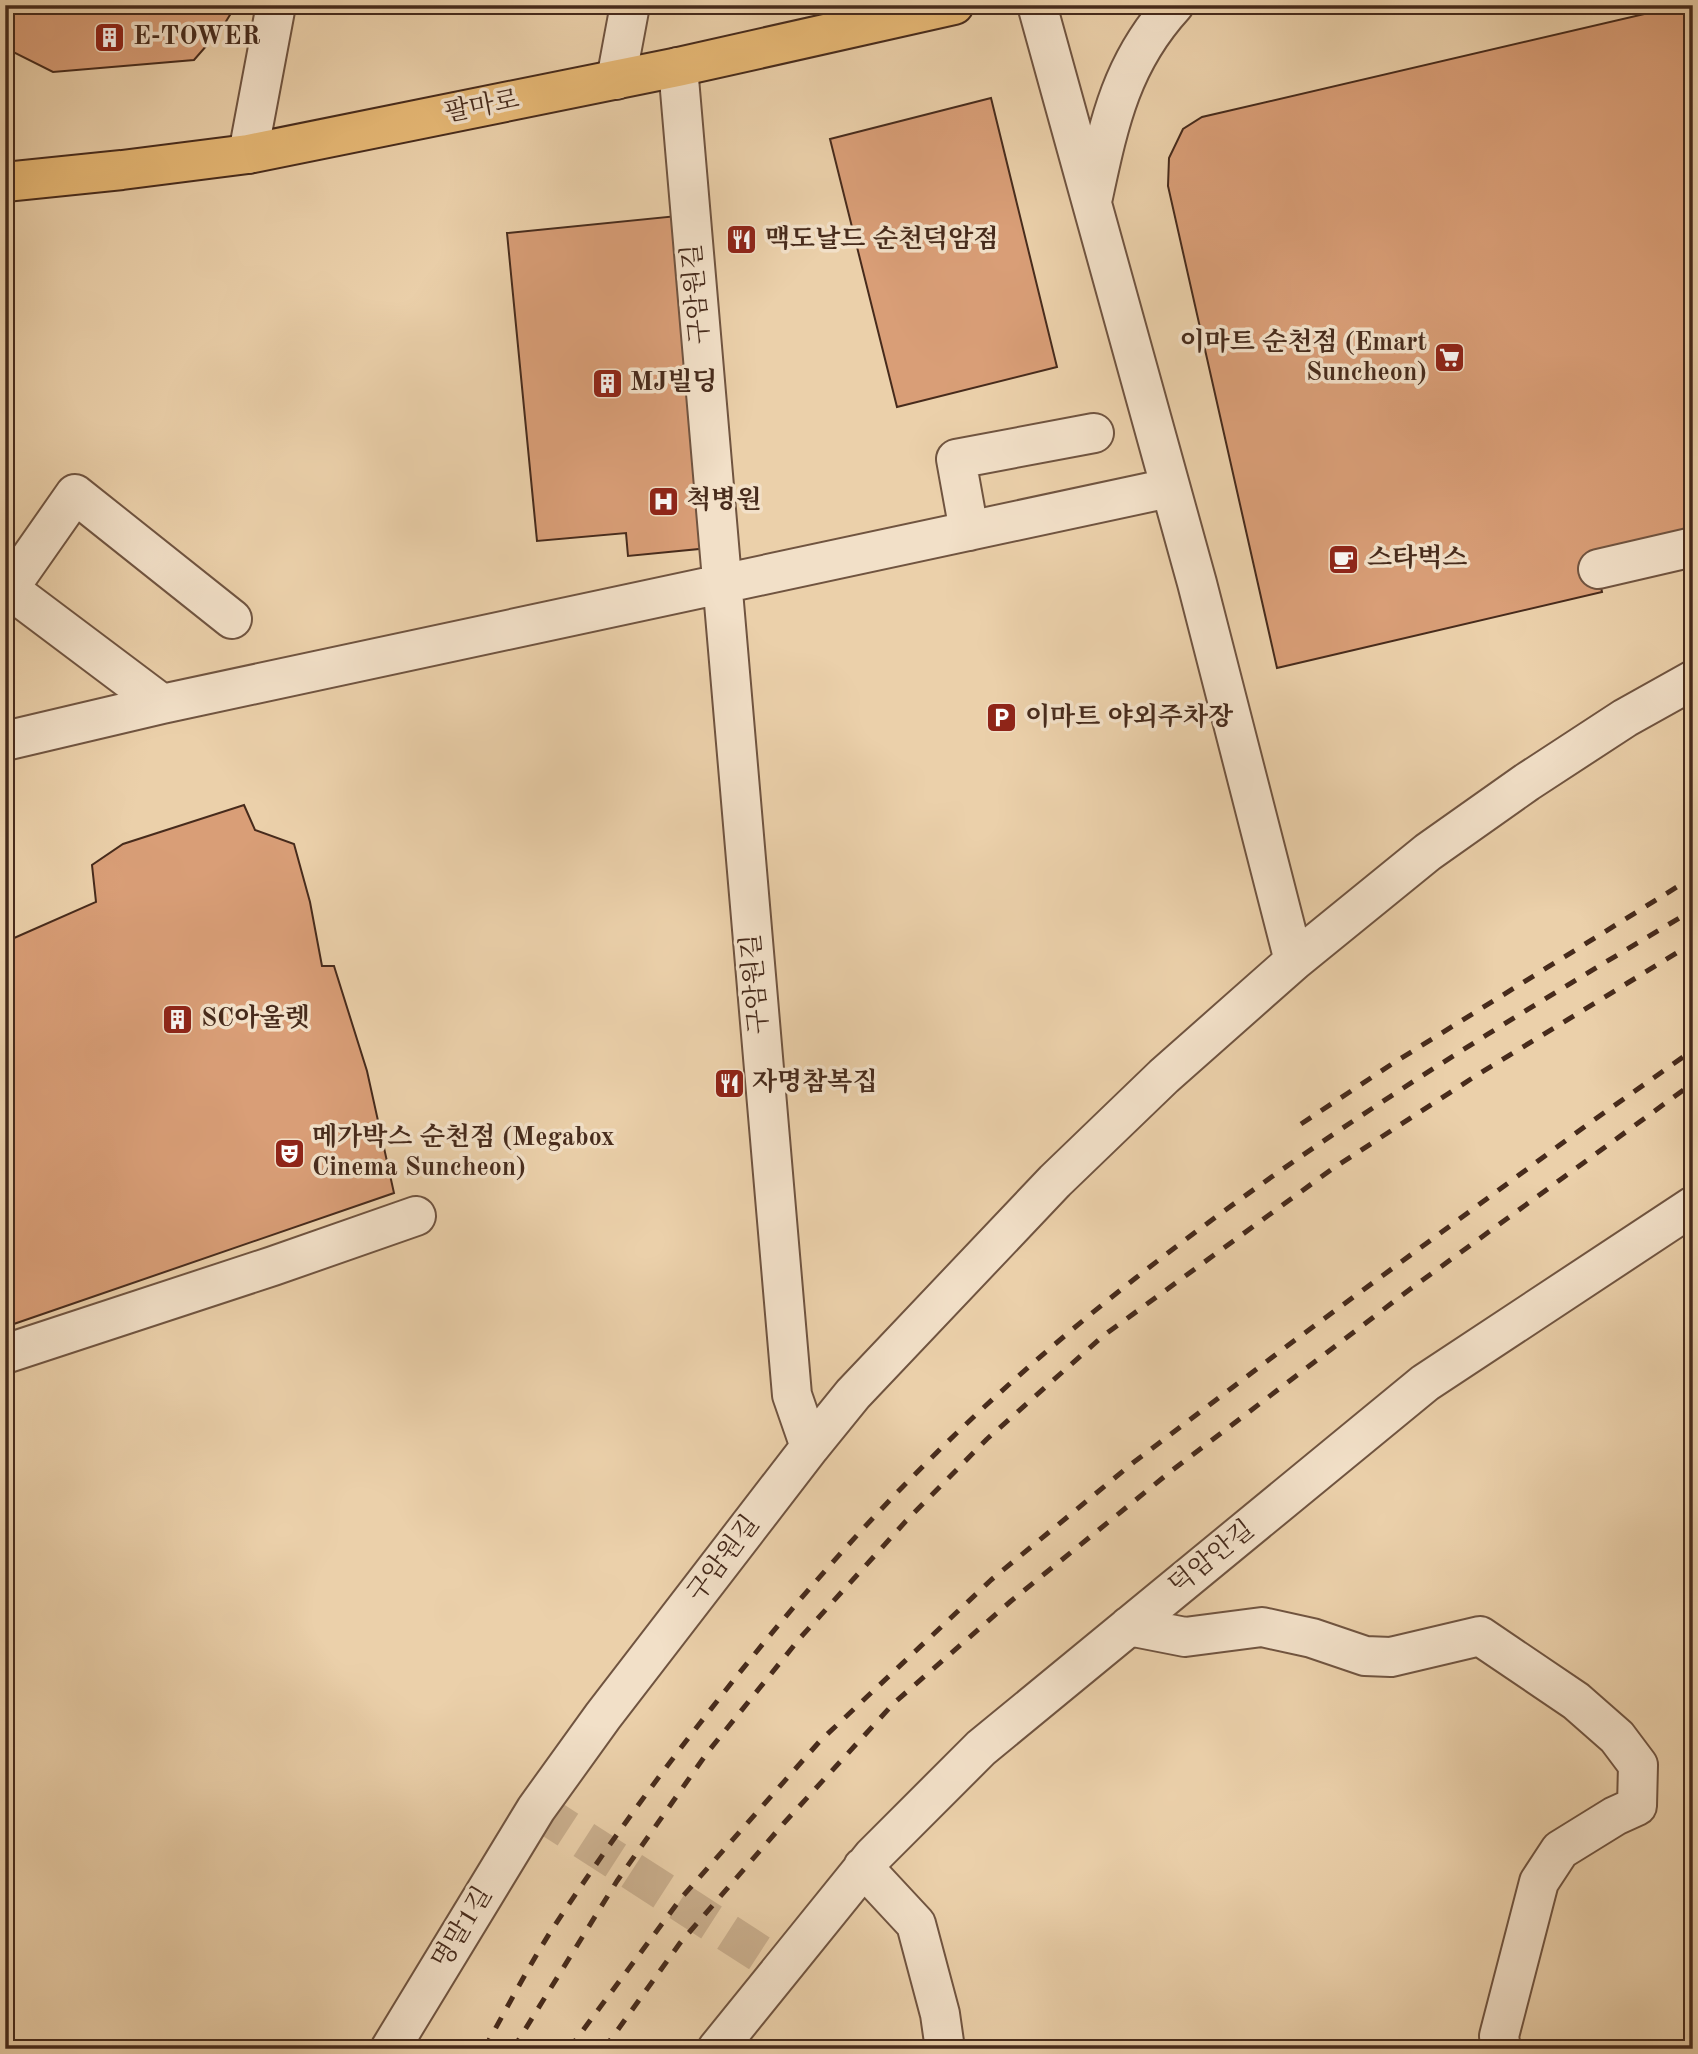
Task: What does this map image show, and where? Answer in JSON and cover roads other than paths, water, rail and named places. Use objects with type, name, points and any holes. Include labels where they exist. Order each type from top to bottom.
[{"type":"main road","name":"팔마로","points":[[5,182],[248,154],[678,67],[954,5]]},
{"type":"street","points":[[248,154],[276,5]]},
{"type":"street","points":[[616,79],[630,5]]},
{"type":"street","points":[[1037,5],[1197,583],[1294,961]]},
{"type":"street","points":[[1092,202],[1110,120],[1128,72],[1143,45],[1174,5]]},
{"type":"street","name":"구암원길","points":[[536,1809],[810,1447],[792,1395],[678,67]]},
{"type":"street","points":[[968,531],[956,459],[1094,433]]},
{"type":"street","points":[[5,741],[162,704],[1169,488]]},
{"type":"street","points":[[162,704],[6,589],[75,494],[232,619]]},
{"type":"street","points":[[1598,569],[1693,547]]},
{"type":"street","points":[[810,1447],[853,1394],[1055,1181],[1164,1076],[1294,961],[1428,852],[1527,782],[1625,718],[1693,680]]},
{"type":"street","name":"덕암안길","points":[[716,2049],[863,1867],[981,1748],[1425,1383],[1693,1206]]},
{"type":"street","points":[[5,1354],[416,1216]]},
{"type":"street","points":[[1129,1626],[1185,1637],[1262,1627],[1312,1638],[1366,1656],[1391,1657],[1480,1636],[1576,1701],[1617,1737],[1638,1765],[1637,1806],[1615,1816],[1560,1850],[1539,1882],[1499,2036],[1501,2049]]},
{"type":"street","name":"명말1길","points":[[390,2049],[536,1809]]},
{"type":"street","points":[[863,1867],[916,1924],[940,2014],[945,2049]]},
{"type":"tunnel","points":[[536,1809],[782,1968]]},
{"type":"railway","points":[[1301,1124],[1395,1062],[1693,877]]},
{"type":"railway","points":[[484,2049],[551,1931],[625,1823],[704,1718],[836,1558],[907,1482],[981,1410],[1062,1338],[1147,1269],[1323,1141],[1506,1023],[1693,910]]},
{"type":"railway","points":[[513,2049],[617,1881],[707,1753],[800,1638],[906,1521],[987,1439],[1103,1336],[1332,1169],[1477,1075],[1693,943]]},
{"type":"railway","points":[[569,2049],[682,1897],[820,1741],[991,1580],[1134,1462],[1283,1349],[1693,1050]]},
{"type":"railway","points":[[604,2049],[680,1943],[784,1823],[894,1703],[1011,1601],[1170,1472],[1409,1290],[1693,1083]]},
{"type":"place","name":"E-TOWER","points":[[110,37]]},
{"type":"place","name":"맥도날드 순천덕암점","points":[[742,240]]},
{"type":"place","name":"이마트 순천점 (Emart Suncheon)","points":[[1450,358]]},
{"type":"place","name":"MJ빌딩","points":[[607,383]]},
{"type":"place","name":"척병원","points":[[663,501]]},
{"type":"place","name":"스타벅스","points":[[1344,559]]},
{"type":"place","name":"이마트 야외주차장","points":[[1002,718]]},
{"type":"place","name":"SC아울렛","points":[[178,1019]]},
{"type":"place","name":"자명참복집","points":[[729,1083]]},
{"type":"place","name":"메가박스 순천점 (Megabox Cinema Suncheon)","points":[[289,1153]]}]
